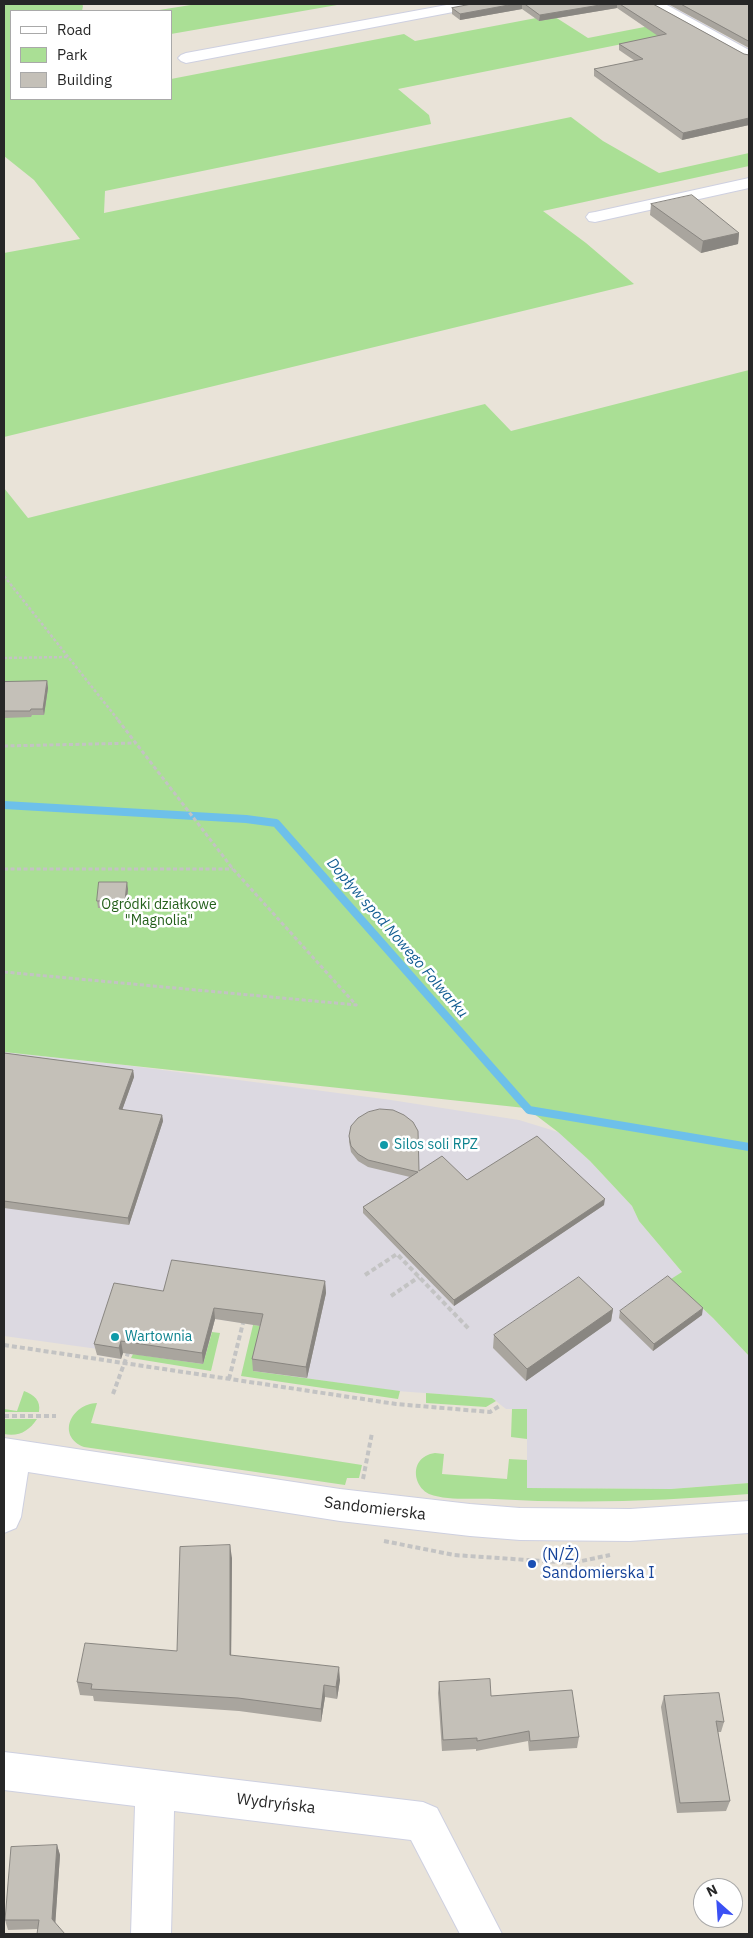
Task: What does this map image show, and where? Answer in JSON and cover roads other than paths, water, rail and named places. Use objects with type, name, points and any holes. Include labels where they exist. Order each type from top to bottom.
[{"type":"street","points":[[186,58],[474,4]]},
{"type":"street","points":[[655,4],[749,56]]},
{"type":"street","points":[[595,217],[749,183]]},
{"type":"street","points":[[4,1517],[9,1453]]},
{"type":"street","name":"Sandomierska","points":[[9,1453],[322,1503],[470,1520],[520,1524],[630,1524],[749,1517]]},
{"type":"street","name":"Wydryńska","points":[[4,1771],[423,1822],[482,1934]]},
{"type":"street","points":[[151,1934],[155,1789]]},
{"type":"waterway","name":"Dopływ spod Nowego Folwarku","points":[[4,805],[246,819],[276,823],[529,1110],[749,1147]]},
{"type":"place","name":"Silos soli RPZ","points":[[384,1145]]},
{"type":"place","name":"Wartownia","points":[[115,1337]]},
{"type":"place","name":"(N/Ż) Sandomierska I","points":[[532,1564]]},
{"type":"park label","name":"Ogródki działkowe \"Magnolia\"","points":[[159,914]]}]
